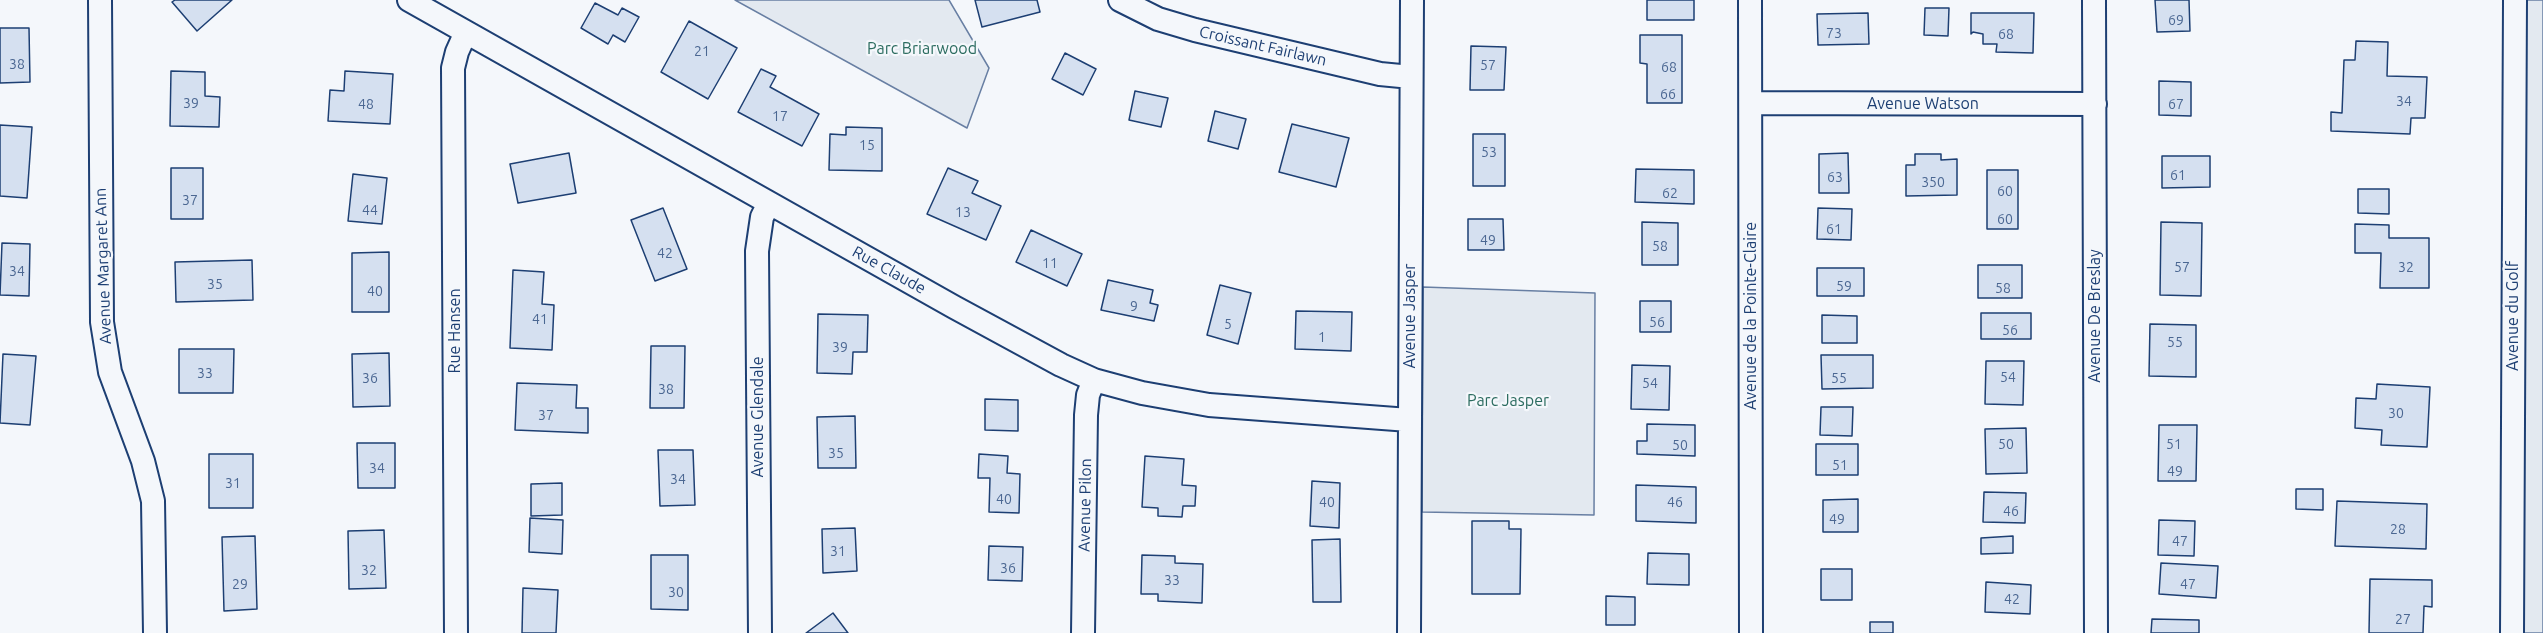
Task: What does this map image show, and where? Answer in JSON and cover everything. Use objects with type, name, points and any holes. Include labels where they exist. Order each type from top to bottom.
[{"type":"street","name":"Avenue Margaret Ann","points":[[100,0],[102,322],[110,372],[143,461],[153,501],[155,633]]},
{"type":"street","name":"Rue Claude","points":[[409,0],[954,307],[1061,365],[1094,380],[1142,393],[1209,405],[1409,420]]},
{"type":"street","name":"Croissant Fairlawn","points":[[1120,0],[1158,19],[1195,30],[1380,74],[1411,77]]},
{"type":"street","name":"Avenue Jasper","points":[[1409,633],[1412,0]]},
{"type":"street","name":"Avenue de la Pointe-Claire","points":[[1750,0],[1751,633]]},
{"type":"street","name":"Avenue De Breslay","points":[[2094,0],[2096,633]]},
{"type":"street","name":"Avenue du Golf","points":[[2512,633],[2515,0]]},
{"type":"street","name":"Rue Hansen","points":[[456,633],[453,69],[457,52],[466,32]]},
{"type":"street","name":"Avenue Watson","points":[[1751,104],[2095,104]]},
{"type":"street","name":"Avenue Glendale","points":[[760,633],[757,251],[762,217],[769,203]]},
{"type":"street","name":"Avenue Pilon","points":[[1083,633],[1086,415],[1088,395],[1094,380]]},
{"type":"green space","name":"Parc Briarwood","points":[[735,0],[949,0],[989,68],[967,128]]},
{"type":"green space","points":[[2504,0],[2543,0],[2543,633],[2505,633]]},
{"type":"green space","name":"Parc Jasper","points":[[1423,287],[1595,293],[1594,515],[1422,512]]},
{"type":"building","points":[[175,0],[232,0],[197,31],[172,2]]},
{"type":"building","points":[[975,0],[1037,0],[1040,12],[982,27]]},
{"type":"building","points":[[1647,0],[1694,0],[1694,20],[1647,20]]},
{"type":"building","points":[[2155,0],[2189,0],[2190,31],[2157,32]]},
{"type":"building","points":[[595,3],[618,15],[622,8],[639,17],[625,42],[613,35],[608,44],[581,28]]},
{"type":"building","points":[[1925,8],[1949,8],[1948,36],[1924,35]]},
{"type":"building","points":[[1868,13],[1869,44],[1818,45],[1817,14]]},
{"type":"building","points":[[1971,13],[2034,13],[2033,53],[1996,52],[1997,44],[1983,44],[1983,34],[1973,32],[1971,34]]},
{"type":"building","points":[[689,21],[737,48],[708,99],[661,72]]},
{"type":"building","points":[[0,28],[29,28],[30,82],[0,83]]},
{"type":"building","points":[[1640,35],[1682,35],[1682,103],[1647,103],[1647,64],[1640,63]]},
{"type":"building","points":[[2356,41],[2388,42],[2387,76],[2427,77],[2425,118],[2411,118],[2410,134],[2331,131],[2331,112],[2342,113],[2344,60],[2355,60]]},
{"type":"building","points":[[1471,46],[1506,47],[1504,90],[1470,90]]},
{"type":"building","points":[[1065,53],[1096,69],[1083,95],[1052,79]]},
{"type":"building","points":[[761,69],[776,76],[770,87],[819,114],[802,146],[738,112]]},
{"type":"building","points":[[171,71],[205,72],[205,96],[220,97],[219,127],[170,126]]},
{"type":"building","points":[[345,71],[393,74],[390,124],[328,121],[330,90],[344,91]]},
{"type":"building","points":[[2159,81],[2191,82],[2191,116],[2159,115]]},
{"type":"building","points":[[1135,91],[1168,98],[1161,127],[1129,120]]},
{"type":"building","points":[[1215,111],[1246,119],[1238,149],[1208,141]]},
{"type":"building","points":[[1292,124],[1349,138],[1336,187],[1279,172]]},
{"type":"building","points":[[0,125],[32,127],[27,198],[0,196]]},
{"type":"building","points":[[846,127],[882,128],[882,171],[829,170],[830,134],[846,135]]},
{"type":"building","points":[[1473,134],[1505,134],[1505,186],[1473,186]]},
{"type":"building","points":[[569,153],[576,193],[518,203],[510,164]]},
{"type":"building","points":[[1848,153],[1849,193],[1819,193],[1819,154]]},
{"type":"building","points":[[1915,154],[1941,154],[1941,160],[1957,159],[1957,195],[1906,196],[1906,165],[1915,165]]},
{"type":"building","points":[[2162,156],[2210,156],[2210,187],[2162,188]]},
{"type":"building","points":[[171,168],[203,168],[203,219],[171,219]]},
{"type":"building","points":[[948,168],[978,181],[972,193],[1001,206],[986,240],[927,214]]},
{"type":"building","points":[[1636,169],[1694,170],[1694,204],[1635,202]]},
{"type":"building","points":[[1987,170],[2018,170],[2018,229],[1987,229]]},
{"type":"building","points":[[353,174],[387,178],[382,224],[348,221]]},
{"type":"building","points":[[2358,189],[2389,189],[2389,214],[2358,213]]},
{"type":"building","points":[[663,208],[687,269],[655,281],[631,220]]},
{"type":"building","points":[[1818,208],[1852,209],[1851,240],[1817,239]]},
{"type":"building","points":[[1468,219],[1503,219],[1504,250],[1468,250]]},
{"type":"building","points":[[1642,222],[1678,223],[1678,265],[1642,265]]},
{"type":"building","points":[[2161,222],[2202,223],[2201,296],[2160,295]]},
{"type":"building","points":[[2355,224],[2389,225],[2389,238],[2429,238],[2429,288],[2380,288],[2381,253],[2355,253]]},
{"type":"building","points":[[1031,230],[1082,254],[1067,286],[1016,262]]},
{"type":"building","points":[[2,243],[30,244],[29,296],[0,295]]},
{"type":"building","points":[[389,252],[389,312],[352,312],[352,253]]},
{"type":"building","points":[[252,260],[253,300],[176,302],[175,262]]},
{"type":"building","points":[[1978,265],[2022,265],[2022,298],[1978,298]]},
{"type":"building","points":[[1817,268],[1864,268],[1864,296],[1817,296]]},
{"type":"building","points":[[513,270],[544,272],[542,304],[554,305],[552,350],[510,348]]},
{"type":"building","points":[[1108,280],[1153,290],[1150,303],[1158,305],[1154,321],[1101,310]]},
{"type":"building","points":[[1220,285],[1251,293],[1238,344],[1207,335]]},
{"type":"building","points":[[1640,301],[1671,301],[1671,332],[1640,332]]},
{"type":"building","points":[[1296,311],[1352,312],[1351,351],[1295,349]]},
{"type":"building","points":[[1981,313],[2031,313],[2031,339],[1981,339]]},
{"type":"building","points":[[818,314],[868,315],[867,352],[853,352],[852,374],[817,373]]},
{"type":"building","points":[[1822,315],[1857,316],[1857,343],[1822,343]]},
{"type":"building","points":[[2150,324],[2196,325],[2196,377],[2149,376]]},
{"type":"building","points":[[651,346],[685,346],[684,408],[650,408]]},
{"type":"building","points":[[179,349],[234,349],[233,393],[179,393]]},
{"type":"building","points":[[389,353],[390,406],[353,407],[352,354]]},
{"type":"building","points":[[3,354],[36,356],[30,425],[0,423]]},
{"type":"building","points":[[1821,355],[1873,355],[1873,388],[1822,389]]},
{"type":"building","points":[[1986,361],[2024,361],[2023,405],[1985,404]]},
{"type":"building","points":[[1632,365],[1670,366],[1669,410],[1631,409]]},
{"type":"building","points":[[517,383],[577,385],[576,408],[588,408],[588,433],[515,430]]},
{"type":"building","points":[[2377,384],[2430,387],[2427,447],[2381,445],[2382,430],[2355,428],[2356,398],[2376,399]]},
{"type":"building","points":[[985,399],[1018,400],[1018,431],[985,430]]},
{"type":"building","points":[[1821,407],[1853,407],[1852,436],[1820,435]]},
{"type":"building","points":[[855,416],[856,468],[818,468],[817,417]]},
{"type":"building","points":[[1647,424],[1695,425],[1695,456],[1637,454],[1637,441],[1647,441]]},
{"type":"building","points":[[2159,425],[2197,425],[2196,481],[2158,481]]},
{"type":"building","points":[[2026,428],[2027,473],[1986,474],[1985,429]]},
{"type":"building","points":[[357,443],[395,443],[395,488],[358,488]]},
{"type":"building","points":[[1816,444],[1858,444],[1858,475],[1816,475]]},
{"type":"building","points":[[658,450],[693,450],[695,505],[660,506]]},
{"type":"building","points":[[209,454],[253,454],[253,508],[209,508]]},
{"type":"building","points":[[979,454],[1008,456],[1007,473],[1020,474],[1019,513],[989,512],[990,478],[978,478]]},
{"type":"building","points":[[1145,456],[1184,459],[1182,485],[1196,486],[1195,506],[1183,506],[1182,517],[1158,516],[1158,508],[1142,507]]},
{"type":"building","points":[[1312,481],[1340,483],[1339,528],[1310,526]]},
{"type":"building","points":[[562,483],[562,515],[531,516],[531,484]]},
{"type":"building","points":[[1636,485],[1696,487],[1696,523],[1636,521]]},
{"type":"building","points":[[2296,489],[2323,489],[2323,510],[2296,509]]},
{"type":"building","points":[[1984,492],[2026,493],[2025,523],[1983,522]]},
{"type":"building","points":[[1858,499],[1858,532],[1823,532],[1823,500]]},
{"type":"building","points":[[2337,501],[2427,504],[2426,549],[2335,546]]},
{"type":"building","points":[[530,518],[563,520],[562,554],[529,552]]},
{"type":"building","points":[[2159,520],[2195,521],[2194,556],[2158,555]]},
{"type":"building","points":[[1472,521],[1509,521],[1509,529],[1521,529],[1520,594],[1472,594]]},
{"type":"building","points":[[855,528],[857,571],[823,573],[822,529]]},
{"type":"building","points":[[384,530],[386,588],[349,589],[348,531]]},
{"type":"building","points":[[255,536],[257,609],[224,611],[222,537]]},
{"type":"building","points":[[2013,536],[2013,553],[1981,554],[1981,538]]},
{"type":"building","points":[[1340,539],[1341,602],[1313,602],[1312,540]]},
{"type":"building","points":[[989,546],[1023,547],[1022,581],[988,580]]},
{"type":"building","points":[[1648,553],[1689,554],[1689,585],[1647,584]]},
{"type":"building","points":[[651,555],[688,555],[688,610],[651,609]]},
{"type":"building","points":[[1142,555],[1175,556],[1175,563],[1203,564],[1202,603],[1158,601],[1158,594],[1141,594]]},
{"type":"building","points":[[2161,563],[2218,566],[2216,598],[2159,594]]},
{"type":"building","points":[[1821,569],[1852,569],[1852,600],[1821,600]]},
{"type":"building","points":[[2370,579],[2432,580],[2432,607],[2424,606],[2423,633],[2369,633]]},
{"type":"building","points":[[1986,582],[2031,585],[2030,614],[1985,612]]},
{"type":"building","points":[[523,588],[558,590],[556,633],[522,633]]},
{"type":"building","points":[[1606,596],[1635,597],[1635,625],[1606,625]]},
{"type":"building","points":[[833,613],[848,633],[806,633]]},
{"type":"building","points":[[2152,619],[2199,620],[2199,633],[2151,633]]},
{"type":"building","points":[[1870,622],[1893,622],[1893,633],[1870,633]]}]
